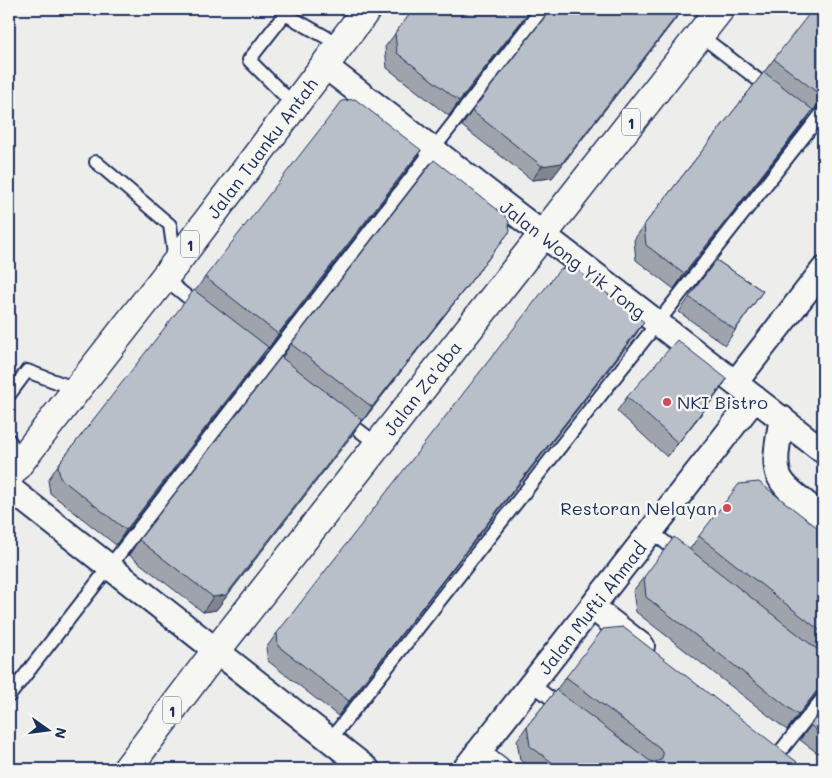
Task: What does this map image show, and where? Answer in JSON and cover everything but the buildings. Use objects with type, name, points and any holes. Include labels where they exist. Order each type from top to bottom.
[{"type":"highway","name":"Jalan Tuanku Antah","points":[[13,459],[76,389],[170,271],[367,9]]},
{"type":"highway","name":"Jalan Za'aba","points":[[127,769],[216,651],[720,9]]},
{"type":"street","name":"Jalan Wong Yik Tong","points":[[332,55],[433,151],[823,451]]},
{"type":"street","points":[[735,382],[823,270]]},
{"type":"street","name":"Jalan Mufti Ahmad","points":[[471,761],[755,398]]},
{"type":"street","points":[[782,418],[776,470],[781,484],[823,517]]},
{"type":"street","points":[[9,488],[367,769]]},
{"type":"street","points":[[592,608],[662,662]]},
{"type":"street","points":[[471,761],[498,769]]},
{"type":"lane","points":[[9,696],[542,9]]},
{"type":"lane","points":[[294,105],[248,60],[285,14],[332,55]]},
{"type":"lane","points":[[700,35],[784,100]]},
{"type":"lane","points":[[330,740],[658,325],[811,120],[823,112]]},
{"type":"lane","points":[[96,162],[170,225],[170,271],[209,314]]},
{"type":"lane","points":[[9,395],[27,371],[76,389]]},
{"type":"lane","points":[[331,409],[378,445]]},
{"type":"lane","points":[[652,532],[690,562]]},
{"type":"lane","points":[[532,684],[570,712]]},
{"type":"lane","points":[[780,754],[823,698]]},
{"type":"place","name":"NKI Bistro","points":[[667,402]]},
{"type":"place","name":"Restoran Nelayan","points":[[727,508]]}]
